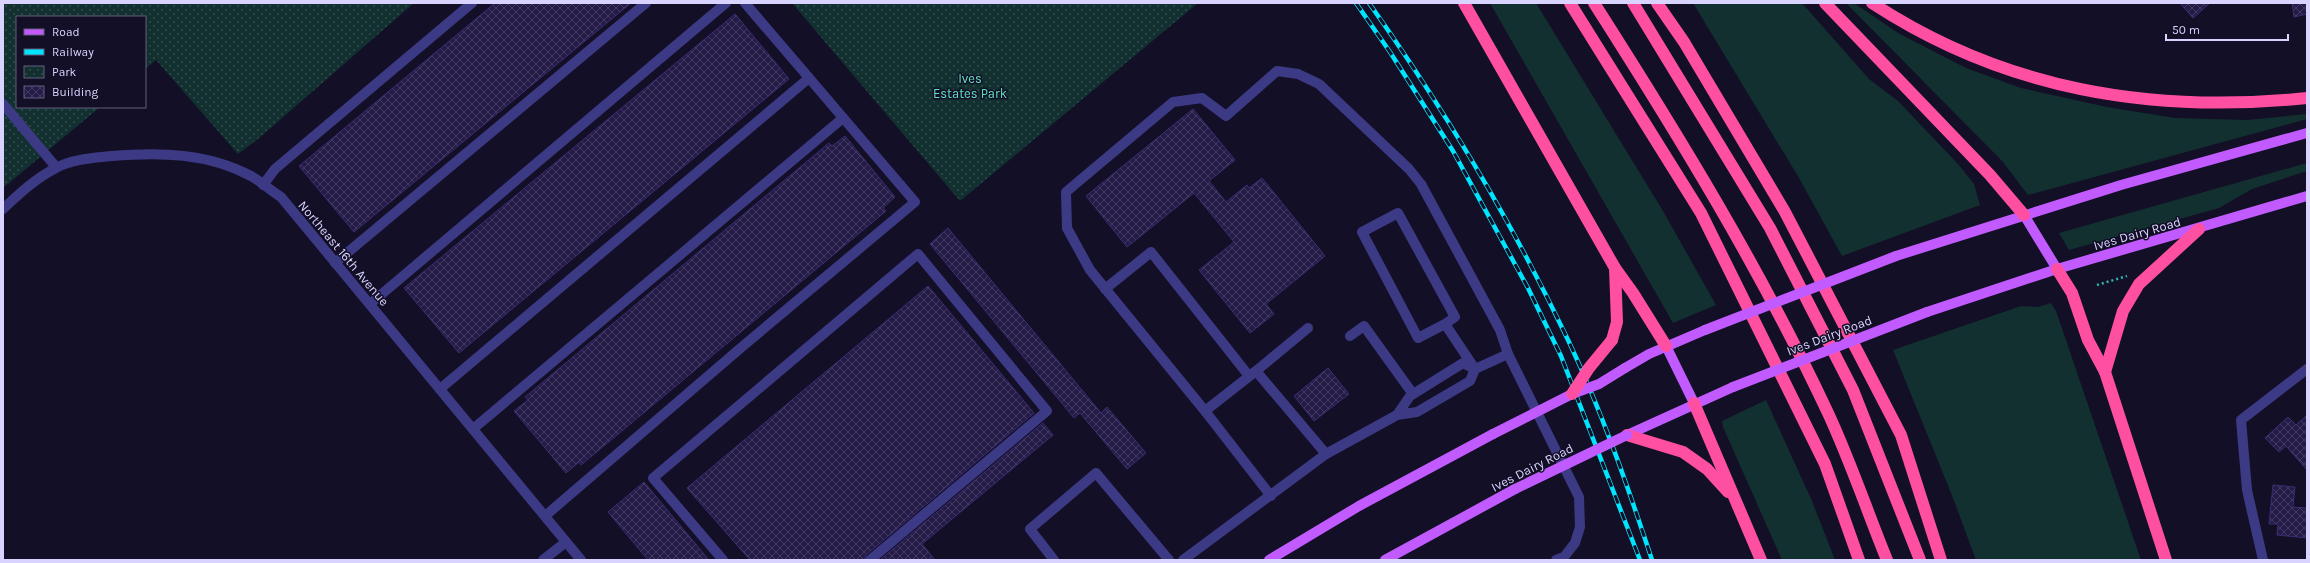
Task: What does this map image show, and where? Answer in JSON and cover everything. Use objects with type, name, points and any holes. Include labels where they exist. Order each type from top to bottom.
[{"type":"highway","points":[[1464,3],[1615,268],[1633,293],[1666,346]]},
{"type":"highway","points":[[1570,3],[1701,213],[1825,464],[1859,560]]},
{"type":"highway","points":[[1594,3],[1688,152],[1763,281],[1829,414],[1887,560]]},
{"type":"highway","points":[[1633,3],[1770,228],[1853,390],[1920,560]]},
{"type":"highway","points":[[1657,3],[1684,42],[1785,212],[1901,435],[1941,560]]},
{"type":"highway","points":[[1825,3],[1990,176],[2024,215]]},
{"type":"highway","points":[[1872,3],[1904,24],[1957,50],[2001,68],[2088,91],[2137,99],[2192,104],[2234,104],[2307,98]]},
{"type":"highway","points":[[2105,372],[2123,311],[2139,284],[2199,229]]},
{"type":"highway","points":[[1572,394],[1589,368],[1612,340],[1617,322],[1615,268]]},
{"type":"highway","points":[[2057,268],[2072,293],[2088,340],[2105,372],[2166,560]]},
{"type":"highway","points":[[1694,403],[1761,560]]},
{"type":"highway","points":[[1627,435],[1683,452],[1707,470],[1733,497]]},
{"type":"main road","points":[[1269,560],[1359,506],[1493,434],[1572,394],[1599,384],[1624,368],[1666,346],[1896,256],[2121,184],[2307,133]]},
{"type":"main road","name":"Ives Dairy Road","points":[[1385,560],[1515,489],[1694,403],[1733,387],[1927,312],[2057,268],[2199,229],[2307,196]]},
{"type":"main road","points":[[2024,215],[2057,268]]},
{"type":"main road","points":[[1666,346],[1694,403]]},
{"type":"street","points":[[263,184],[276,169],[472,3]]},
{"type":"street","points":[[335,263],[646,3]]},
{"type":"street","points":[[370,304],[726,3]]},
{"type":"street","points":[[545,516],[743,346],[915,202],[745,3]]},
{"type":"street","points":[[1271,496],[1090,270],[1067,228],[1066,192],[1173,102],[1202,98],[1226,116],[1277,72],[1298,74],[1319,84],[1409,169],[1421,184],[1500,330],[1508,354],[1579,497],[1580,527],[1575,543],[1564,557],[1556,560]]},
{"type":"street","points":[[440,389],[809,78]]},
{"type":"street","points":[[3,104],[56,167]]},
{"type":"street","points":[[473,429],[843,118]]},
{"type":"street","name":"Northeast 16th Avenue","points":[[3,209],[30,185],[56,167],[89,158],[138,154],[189,156],[221,163],[252,177],[281,198],[581,560]]},
{"type":"street","points":[[1398,213],[1455,317],[1445,324],[1418,338],[1362,232],[1398,213]]},
{"type":"street","points":[[1105,288],[1151,252],[1253,373],[1326,454]]},
{"type":"street","points":[[723,560],[653,478],[918,254],[1047,411],[870,560]]},
{"type":"street","points":[[1445,324],[1475,369]]},
{"type":"street","points":[[1350,336],[1364,326],[1413,394]]},
{"type":"street","points":[[1205,412],[1308,328]]},
{"type":"street","points":[[1183,560],[1326,454],[1397,415],[1416,412],[1470,381],[1475,369],[1508,354]]},
{"type":"street","points":[[1397,415],[1413,394],[1463,363],[1475,369]]},
{"type":"street","points":[[2262,560],[2248,490],[2241,420],[2307,369]]},
{"type":"street","points":[[1054,560],[1030,529],[1096,473],[1168,560]]},
{"type":"street","points":[[543,560],[566,542]]},
{"type":"path","points":[[2097,285],[2127,276]]},
{"type":"green space","points":[[3,3],[414,3],[258,139],[238,154],[156,60],[146,68],[146,16],[16,16],[16,108],[99,108],[3,188]]},
{"type":"green space","name":"Ives Estates Park","points":[[792,3],[1198,3],[960,201]]},
{"type":"green space","points":[[1490,3],[1536,3],[1663,211],[1716,305],[1673,323]]},
{"type":"green space","points":[[1693,3],[1802,3],[1869,79],[1898,101],[1959,165],[1974,184],[1980,205],[1842,256],[1799,178]]},
{"type":"green space","points":[[1846,3],[1854,3],[1898,33],[1966,68],[2021,88],[2107,107],[2175,118],[2247,120],[2307,114],[2307,119],[2028,195],[2003,162]]},
{"type":"green space","points":[[2307,163],[2307,171],[2252,189],[2219,208],[2069,250],[2059,233]]},
{"type":"green space","points":[[2051,303],[2056,311],[2141,560],[1976,560],[1953,498],[1893,350],[2021,306],[2038,307]]},
{"type":"green space","points":[[1766,400],[1812,501],[1835,560],[1782,560],[1723,427],[1722,421]]},
{"type":"building","points":[[495,3],[631,3],[354,232],[299,166]]},
{"type":"building","points":[[2180,3],[2210,3],[2193,18]]},
{"type":"building","points":[[2292,3],[2307,3],[2307,14],[2294,17]]},
{"type":"building","points":[[735,14],[789,79],[459,353],[404,288]]},
{"type":"building","points":[[1193,109],[1235,160],[1209,181],[1226,202],[1247,185],[1249,188],[1262,178],[1325,256],[1266,304],[1274,314],[1250,333],[1199,270],[1234,242],[1194,193],[1127,247],[1086,196]]},
{"type":"building","points":[[845,136],[895,197],[883,208],[886,211],[581,465],[579,462],[566,473],[514,411],[528,400],[525,397],[829,143],[832,146]]},
{"type":"building","points":[[948,228],[1101,413],[1107,407],[1146,453],[1127,469],[1080,413],[1074,418],[930,244]]},
{"type":"building","points":[[928,286],[1034,413],[866,555],[864,560],[750,560],[687,488]]},
{"type":"building","points":[[1328,368],[1349,394],[1314,421],[1294,396]]},
{"type":"building","points":[[2307,415],[2307,470],[2286,446],[2279,452],[2265,438],[2288,417],[2296,425]]},
{"type":"building","points":[[1043,423],[1053,435],[922,544],[935,560],[880,560]]},
{"type":"building","points":[[644,482],[709,560],[648,560],[608,512]]},
{"type":"building","points":[[2273,485],[2295,487],[2293,507],[2307,508],[2307,538],[2277,535],[2278,524],[2269,524]]},
{"type":"railway","points":[[1356,3],[1390,52],[1453,151],[1528,288],[1561,356],[1640,560]]},
{"type":"railway","points":[[1369,3],[1451,126],[1525,254],[1569,342],[1593,395],[1624,477],[1652,560]]}]
